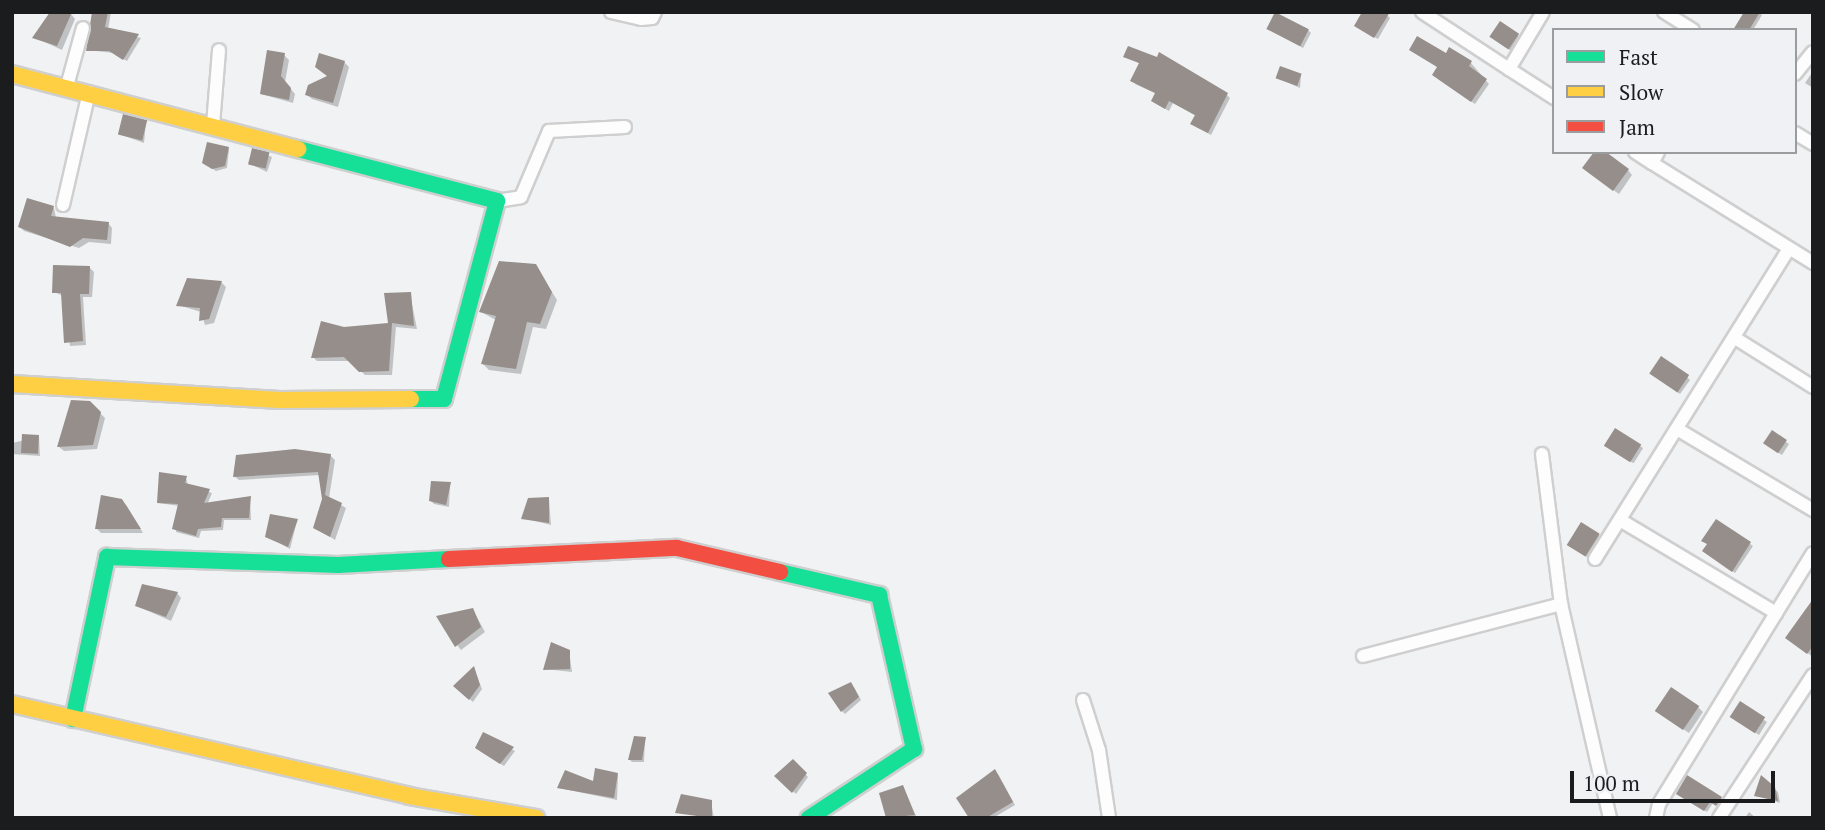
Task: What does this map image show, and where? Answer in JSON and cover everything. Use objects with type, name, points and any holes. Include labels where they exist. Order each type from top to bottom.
[{"type":"street","points":[[611,12],[641,19],[652,18],[655,12]]},
{"type":"street","points":[[1422,12],[1552,97]]},
{"type":"street","points":[[1509,69],[1543,12]]},
{"type":"street","points":[[1664,12],[1690,28]]},
{"type":"street","points":[[67,86],[83,27]]},
{"type":"street","points":[[214,125],[219,50]]},
{"type":"street","points":[[1797,72],[1813,52]]},
{"type":"street","points":[[12,74],[67,86],[496,201],[521,197],[549,131],[625,127]]},
{"type":"street","points":[[63,205],[89,92]]},
{"type":"street","points":[[1797,134],[1813,144]]},
{"type":"street","points":[[1655,158],[1813,263]]},
{"type":"street","points":[[12,384],[280,400],[444,399],[496,201]]},
{"type":"street","points":[[1595,559],[1789,249]]},
{"type":"street","points":[[1735,338],[1813,387]]},
{"type":"street","points":[[1677,429],[1813,510]]},
{"type":"street","points":[[1542,454],[1560,604],[1610,818]]},
{"type":"street","points":[[1620,520],[1776,613]]},
{"type":"street","points":[[73,719],[107,557],[338,565],[677,548],[879,595],[914,749],[809,818]]},
{"type":"street","points":[[1656,818],[1659,804],[1813,553]]},
{"type":"street","points":[[1363,656],[1560,604]]},
{"type":"street","points":[[1719,818],[1813,675]]},
{"type":"street","points":[[1083,700],[1099,750],[1109,818]]},
{"type":"street","points":[[12,704],[409,796],[536,818]]},
{"type":"building","points":[[50,12],[72,12],[57,46],[32,38]]},
{"type":"building","points":[[92,12],[108,12],[105,27],[139,34],[123,60],[109,51],[86,51]]},
{"type":"building","points":[[1275,12],[1309,29],[1300,46],[1266,29]]},
{"type":"building","points":[[1362,12],[1390,12],[1374,38],[1354,26]]},
{"type":"building","points":[[1744,12],[1760,12],[1750,28],[1734,28]]},
{"type":"building","points":[[1500,21],[1519,34],[1508,50],[1489,37]]},
{"type":"building","points":[[1417,36],[1446,53],[1449,47],[1472,61],[1469,66],[1487,79],[1471,102],[1432,75],[1437,67],[1409,50]]},
{"type":"building","points":[[1128,46],[1157,57],[1159,52],[1228,93],[1208,133],[1190,124],[1195,115],[1169,101],[1165,109],[1151,101],[1155,93],[1130,81],[1139,63],[1123,57]]},
{"type":"building","points":[[267,50],[285,53],[281,76],[291,88],[289,100],[260,94]]},
{"type":"building","points":[[319,53],[345,61],[333,103],[305,95],[308,85],[327,76],[315,67]]},
{"type":"building","points":[[1280,66],[1302,74],[1297,86],[1276,78]]},
{"type":"building","points":[[123,114],[147,120],[142,140],[118,134]]},
{"type":"building","points":[[207,142],[229,147],[225,166],[212,169],[202,163]]},
{"type":"building","points":[[252,148],[270,152],[266,169],[248,165]]},
{"type":"building","points":[[1592,154],[1609,154],[1629,169],[1613,191],[1582,168]]},
{"type":"building","points":[[27,198],[54,206],[51,216],[109,222],[107,240],[83,238],[70,247],[18,227]]},
{"type":"building","points":[[499,261],[536,264],[552,292],[540,324],[527,322],[516,369],[481,364],[496,316],[479,312]]},
{"type":"building","points":[[53,265],[90,266],[89,294],[80,294],[83,341],[64,343],[61,293],[52,293]]},
{"type":"building","points":[[187,278],[222,281],[209,319],[199,321],[200,308],[176,306]]},
{"type":"building","points":[[411,292],[414,326],[392,323],[389,371],[359,372],[344,357],[311,358],[321,321],[344,327],[388,323],[384,293]]},
{"type":"building","points":[[1661,356],[1689,375],[1677,392],[1649,373]]},
{"type":"building","points":[[71,400],[90,401],[101,412],[93,445],[57,447]]},
{"type":"building","points":[[1615,428],[1641,444],[1630,462],[1604,446]]},
{"type":"building","points":[[1772,430],[1787,440],[1778,453],[1763,443]]},
{"type":"building","points":[[22,434],[39,435],[38,454],[21,453]]},
{"type":"building","points":[[295,449],[331,454],[325,495],[342,503],[330,537],[313,528],[322,499],[318,472],[233,477],[236,455]]},
{"type":"building","points":[[159,472],[187,476],[185,483],[210,489],[204,503],[251,496],[249,518],[222,518],[221,527],[198,529],[196,536],[172,529],[178,504],[157,503]]},
{"type":"building","points":[[431,481],[451,482],[446,505],[429,501]]},
{"type":"building","points":[[101,495],[122,499],[141,529],[95,529]]},
{"type":"building","points":[[549,497],[549,523],[521,519],[528,498]]},
{"type":"building","points":[[270,514],[298,519],[288,547],[265,537]]},
{"type":"building","points":[[1716,519],[1751,542],[1732,572],[1702,551],[1707,544],[1701,541]]},
{"type":"building","points":[[1581,522],[1600,534],[1585,557],[1567,545]]},
{"type":"building","points":[[142,584],[178,592],[166,617],[135,606]]},
{"type":"building","points":[[1813,599],[1813,646],[1807,654],[1785,638]]},
{"type":"building","points":[[473,608],[481,627],[455,647],[436,616]]},
{"type":"building","points":[[551,642],[570,650],[570,669],[543,670]]},
{"type":"building","points":[[474,666],[480,685],[469,700],[453,686]]},
{"type":"building","points":[[851,682],[859,697],[841,712],[828,693]]},
{"type":"building","points":[[1671,687],[1699,706],[1683,730],[1655,711]]},
{"type":"building","points":[[1740,701],[1765,717],[1755,733],[1730,717]]},
{"type":"building","points":[[483,732],[514,747],[500,764],[475,748]]},
{"type":"building","points":[[634,736],[646,737],[642,760],[628,760]]},
{"type":"building","points":[[793,759],[807,773],[792,793],[774,776]]},
{"type":"building","points":[[595,768],[618,773],[614,798],[557,788],[565,770],[593,781]]},
{"type":"building","points":[[995,769],[1013,802],[986,818],[969,818],[956,798]]},
{"type":"building","points":[[1687,775],[1722,797],[1716,806],[1710,802],[1704,811],[1676,794]]},
{"type":"building","points":[[1761,775],[1775,787],[1778,801],[1754,796]]},
{"type":"building","points":[[903,785],[915,815],[886,818],[879,793]]},
{"type":"building","points":[[681,794],[712,800],[712,818],[675,813]]},
{"type":"traffic: fast","points":[[298,149],[497,201],[444,399],[411,399]]},
{"type":"traffic: fast","points":[[73,719],[107,557],[338,565],[449,559]]},
{"type":"traffic: fast","points":[[780,572],[879,595],[914,749],[809,818]]},
{"type":"traffic: slow","points":[[12,74],[298,149]]},
{"type":"traffic: slow","points":[[12,384],[280,400],[411,399]]},
{"type":"traffic: slow","points":[[12,704],[409,796],[536,818]]},
{"type":"traffic: jam","points":[[449,559],[677,548],[780,572]]}]
